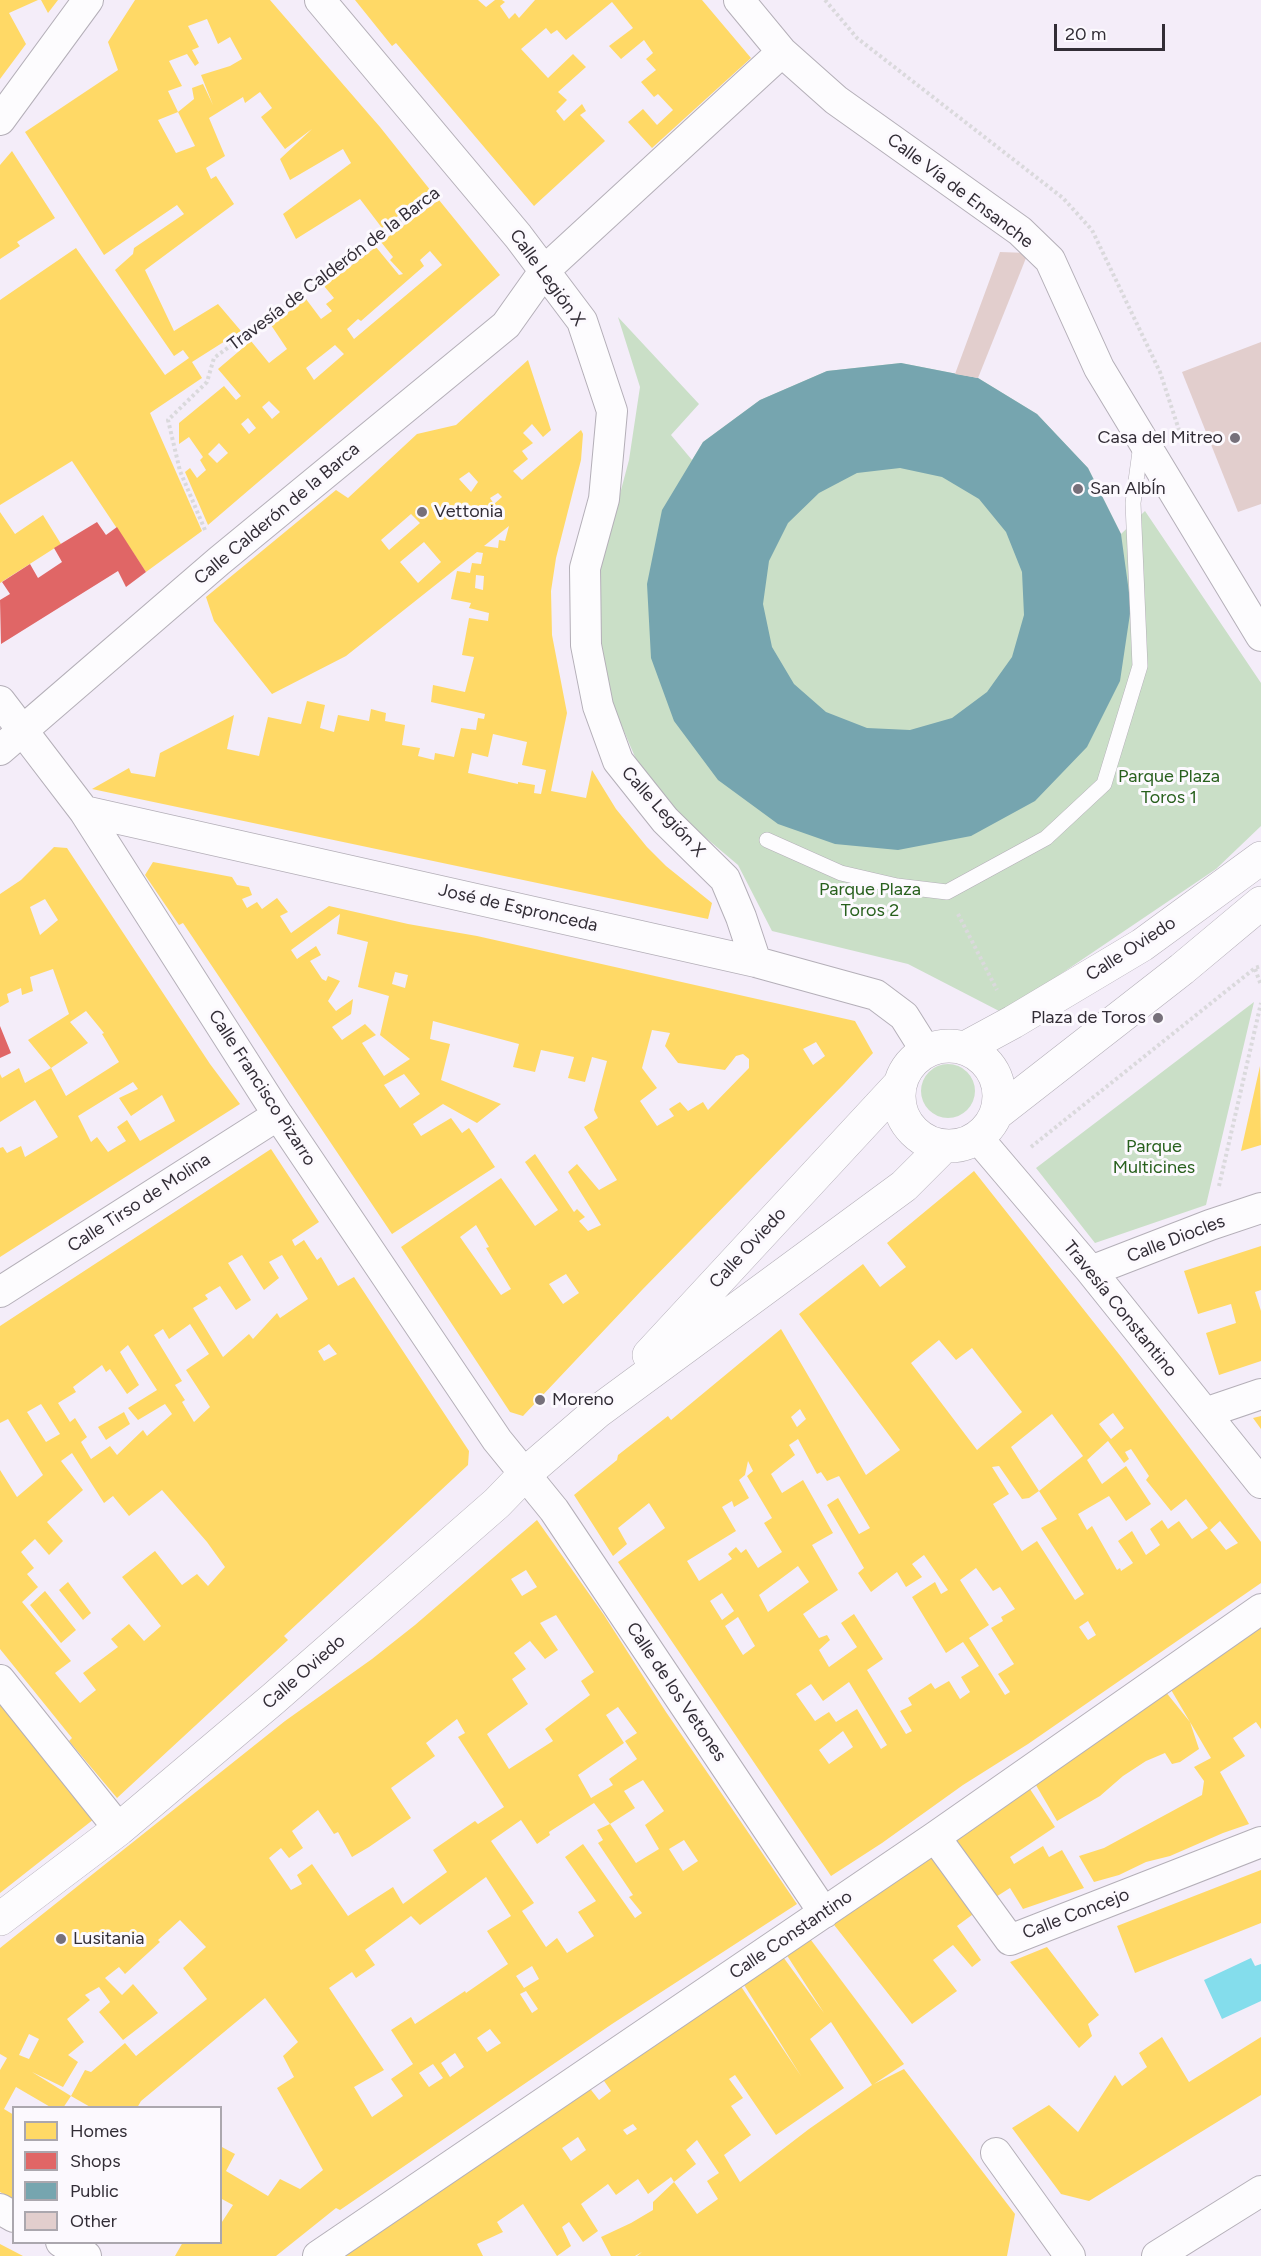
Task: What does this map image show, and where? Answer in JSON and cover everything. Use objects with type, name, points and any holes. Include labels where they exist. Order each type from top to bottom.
[{"type":"main road","name":"Calle Oviedo","points":[[964,1048],[1013,1022],[1142,945],[1261,858]]},
{"type":"main road","points":[[986,1126],[999,1098],[997,1082],[991,1067],[979,1055],[952,1045],[939,1047],[926,1051],[905,1071],[900,1084],[900,1102],[904,1118],[914,1131],[928,1141],[944,1146],[961,1144],[986,1126],[1182,969],[1261,903]]},
{"type":"main road","name":"Calle Oviedo","points":[[597,1412],[900,1084]]},
{"type":"main road","name":"Calle Oviedo","points":[[0,1919],[118,1829],[273,1699],[497,1503],[525,1474],[597,1412],[904,1186],[944,1146]]},
{"type":"street","points":[[0,120],[88,0]]},
{"type":"street","name":"Calle Legión X","points":[[320,0],[545,270],[582,321],[612,411],[604,499],[585,568],[586,645],[598,706],[618,761],[665,820],[725,879],[756,962]]},
{"type":"street","name":"Calle Vía de Ensanche","points":[[739,0],[782,52],[836,100],[1020,231],[1050,260],[1099,368],[1261,636]]},
{"type":"street","name":"Calle Calderón de la Barca","points":[[0,750],[219,561],[506,325],[545,270],[782,52]]},
{"type":"street","name":"Calle Francisco Pizarro","points":[[0,701],[84,811],[278,1115],[496,1440],[525,1474]]},
{"type":"street","name":"José de Espronceda","points":[[84,811],[756,962],[876,995],[904,1016],[926,1051]]},
{"type":"street","name":"Calle Tirso de Molina","points":[[0,1292],[278,1115]]},
{"type":"street","name":"Travesía Constantino","points":[[986,1126],[1003,1170],[1091,1271],[1261,1483]]},
{"type":"street","name":"Calle Diocles","points":[[1091,1271],[1210,1225],[1261,1209]]},
{"type":"street","points":[[1205,1413],[1261,1394]]},
{"type":"street","name":"Calle de los Vetones","points":[[525,1474],[554,1510],[824,1913]]},
{"type":"street","name":"Calle Constantino","points":[[318,2256],[935,1837],[1261,1609]]},
{"type":"street","points":[[0,1680],[118,1829]]},
{"type":"street","name":"Calle Concejo","points":[[935,1837],[1010,1940],[1261,1842]]},
{"type":"street","points":[[996,2153],[1070,2256]]},
{"type":"street","points":[[1157,2256],[1261,2191]]},
{"type":"street","points":[[65,2244],[86,2256]]},
{"type":"lane","points":[[767,840],[841,873],[897,886],[947,892],[1046,838],[1104,784],[1140,666],[1133,503],[1142,438]]},
{"type":"path","name":"Travesía de Calderón de la Barca","points":[[219,561],[180,471],[168,420],[207,382],[214,358],[464,172]]},
{"type":"path","points":[[947,892],[1000,997]]},
{"type":"path","points":[[1003,1170],[1255,968],[1261,966]]},
{"type":"path","points":[[1255,968],[1261,985]]},
{"type":"path","points":[[1210,1225],[1261,1003]]},
{"type":"green space","points":[[618,317],[699,404],[671,435],[692,460],[703,442],[760,400],[827,371],[901,363],[978,378],[1037,414],[1088,468],[1121,534],[1145,511],[1261,683],[1261,826],[1216,869],[1003,1013],[908,964],[772,931],[738,865],[680,816],[638,764],[609,696],[597,640],[597,580],[629,460],[640,387]]},
{"type":"green space","name":"Parque Multicines","points":[[1254,1002],[1206,1205],[1095,1243],[1036,1168]]},
{"type":"green space","points":[[943,1064],[953,1064],[963,1068],[971,1076],[975,1091],[971,1106],[963,1114],[953,1118],[943,1118],[933,1114],[925,1106],[921,1096],[921,1086],[925,1076],[933,1068]]},
{"type":"water","points":[[1251,1958],[1255,1966],[1261,1964],[1261,2001],[1222,2019],[1204,1980]]},
{"type":"building: Homes","points":[[0,0],[38,0],[9,13],[26,44],[0,79]]},
{"type":"building: Homes","points":[[41,0],[58,0],[48,13]]},
{"type":"building: Homes","points":[[135,0],[270,0],[380,127],[431,191],[382,228],[360,199],[296,239],[283,214],[351,163],[343,149],[290,180],[280,159],[312,129],[285,149],[261,117],[272,108],[260,92],[245,103],[243,97],[209,118],[225,156],[206,168],[211,179],[216,176],[234,204],[145,270],[174,331],[218,304],[241,331],[192,362],[202,378],[150,413],[202,531],[146,572],[72,461],[0,505],[0,300],[76,248],[165,375],[189,358],[183,350],[174,356],[115,270],[133,254],[134,248],[184,214],[177,205],[104,255],[25,132],[118,70],[108,42]],"holes":[[[207,19],[218,44],[230,37],[242,59],[230,66],[201,75],[213,105],[203,84],[192,88],[194,99],[178,112],[168,91],[182,86],[169,61],[187,54],[195,66],[199,63],[192,50],[199,47],[188,26]],[[178,112],[195,146],[176,153],[158,120]]]},
{"type":"building: Homes","points":[[355,0],[478,0],[486,7],[495,0],[502,0],[505,2],[500,6],[509,19],[515,13],[519,18],[535,0],[702,0],[751,58],[652,148],[628,122],[643,109],[657,125],[673,110],[658,94],[654,97],[641,82],[656,70],[646,59],[653,53],[644,40],[621,59],[609,46],[633,28],[612,2],[566,40],[557,30],[551,34],[546,28],[521,49],[548,78],[573,54],[586,67],[558,92],[567,100],[556,111],[564,121],[582,104],[586,111],[580,115],[605,141],[534,206],[396,43],[392,46]]},
{"type":"building: Homes","points":[[12,151],[55,218],[17,242],[20,246],[0,259],[0,165]]},
{"type":"building: Homes","points":[[439,200],[500,275],[208,525],[185,472],[190,468],[197,478],[206,470],[200,460],[203,457],[189,437],[179,444],[179,423],[224,386],[236,400],[241,396],[218,369],[251,341],[269,363],[287,349],[271,325],[306,299],[321,319],[332,311],[326,304],[334,298],[324,286],[376,247],[399,275],[403,274],[390,260],[393,257],[381,242]],"holes":[[[430,251],[442,265],[354,339],[347,329],[358,319],[361,321],[424,266],[420,260]],[[335,345],[344,354],[314,380],[306,368]],[[269,401],[280,412],[272,419],[262,407]],[[248,418],[256,428],[249,434],[241,424]],[[219,443],[228,453],[217,463],[208,454]]]},
{"type":"building: Homes","points":[[528,360],[551,430],[543,437],[532,424],[523,433],[533,443],[522,451],[528,459],[513,471],[522,480],[581,430],[583,434],[581,460],[556,558],[551,591],[552,635],[567,713],[551,791],[586,798],[592,770],[616,809],[647,847],[666,866],[712,903],[708,919],[92,789],[129,768],[131,773],[155,777],[160,753],[234,715],[227,749],[259,756],[268,717],[301,724],[307,701],[325,705],[320,728],[334,732],[338,715],[369,721],[371,709],[386,713],[385,721],[405,725],[402,745],[420,748],[418,756],[434,760],[435,753],[454,757],[461,728],[476,730],[478,718],[484,719],[485,714],[431,702],[433,685],[465,692],[474,657],[462,655],[469,618],[488,621],[489,613],[469,608],[471,603],[451,599],[457,571],[470,573],[472,563],[481,564],[483,553],[477,552],[346,656],[272,694],[214,621],[206,597],[336,490],[348,498],[417,434],[456,425]],"holes":[[[469,472],[478,482],[471,492],[459,479]],[[498,493],[502,497],[494,504],[490,498]],[[411,514],[420,523],[389,550],[381,540]],[[509,526],[505,541],[499,540],[498,548],[484,546]],[[424,542],[441,562],[418,583],[400,562]],[[476,575],[484,576],[483,590],[475,588]],[[493,734],[527,742],[522,765],[546,770],[541,794],[534,793],[535,785],[518,782],[518,784],[468,773],[472,753],[488,757]]]},
{"type":"building: Homes","points":[[0,512],[15,534],[43,515],[61,544],[0,583]]},
{"type":"building: Homes","points":[[54,847],[67,848],[210,1064],[240,1104],[0,1257],[0,1148],[3,1147],[7,1153],[21,1146],[25,1157],[58,1137],[35,1100],[0,1122],[0,1074],[2,1078],[19,1068],[25,1083],[51,1068],[28,1040],[69,1014],[53,969],[30,977],[33,991],[22,995],[21,988],[7,994],[9,1002],[0,1007],[0,894],[21,880]],"holes":[[[45,899],[58,920],[40,935],[30,907]],[[86,1011],[104,1033],[102,1034],[119,1062],[66,1096],[51,1068],[88,1043],[70,1022]],[[133,1082],[138,1089],[119,1098],[131,1116],[162,1095],[175,1121],[140,1141],[127,1120],[117,1127],[126,1141],[108,1152],[97,1137],[91,1142],[78,1116]]]},
{"type":"building: Homes","points":[[153,862],[232,877],[237,885],[249,887],[252,895],[242,899],[247,908],[257,902],[262,909],[277,898],[288,912],[280,916],[291,933],[329,906],[408,924],[477,936],[855,1021],[873,1053],[523,1416],[510,1412],[401,1247],[501,1178],[535,1226],[558,1210],[525,1162],[535,1154],[574,1212],[577,1209],[585,1217],[579,1221],[588,1231],[601,1225],[568,1172],[577,1164],[599,1190],[617,1180],[584,1127],[598,1118],[594,1110],[607,1061],[592,1057],[585,1082],[568,1078],[574,1057],[541,1050],[535,1072],[513,1067],[519,1044],[433,1021],[430,1039],[450,1044],[441,1080],[501,1104],[477,1123],[443,1104],[413,1124],[421,1136],[451,1118],[462,1133],[469,1128],[495,1167],[392,1234],[183,923],[179,925],[145,875]],"holes":[[[340,914],[337,934],[368,942],[358,987],[389,996],[380,1035],[410,1059],[384,1076],[362,1043],[376,1035],[365,1024],[342,1040],[332,1027],[351,1014],[353,999],[336,1011],[328,1001],[340,981],[328,976],[326,981],[322,979],[310,961],[321,955],[316,946],[297,959],[291,950]],[[395,972],[408,975],[405,988],[392,984]],[[652,1030],[670,1033],[665,1046],[678,1063],[725,1070],[736,1056],[743,1054],[749,1059],[749,1068],[708,1110],[703,1102],[688,1111],[680,1102],[669,1109],[674,1116],[657,1126],[640,1101],[657,1088],[642,1068]],[[816,1042],[825,1056],[813,1065],[803,1049]],[[404,1074],[420,1094],[400,1108],[384,1085]],[[476,1225],[489,1247],[486,1248],[511,1289],[501,1295],[460,1237]],[[566,1274],[579,1293],[563,1304],[549,1284]]]},
{"type":"building: Homes","points":[[1260,1066],[1261,1145],[1241,1151]]},
{"type":"building: Homes","points":[[271,1149],[319,1222],[292,1240],[295,1246],[304,1240],[317,1260],[321,1257],[338,1286],[354,1277],[469,1451],[468,1465],[284,1636],[288,1640],[117,1798],[69,1741],[72,1738],[0,1649],[0,1470],[17,1497],[43,1475],[8,1419],[0,1423],[0,1326]],"holes":[[[242,1255],[264,1290],[279,1278],[269,1262],[282,1255],[308,1299],[280,1318],[277,1313],[253,1339],[249,1334],[223,1357],[193,1308],[208,1299],[205,1295],[220,1286],[236,1310],[251,1300],[228,1263]],[[190,1324],[209,1354],[186,1370],[210,1407],[194,1422],[182,1402],[185,1400],[175,1385],[182,1381],[154,1335],[163,1329],[169,1339]],[[329,1344],[337,1354],[324,1361],[318,1351]],[[128,1345],[157,1390],[128,1408],[138,1420],[165,1404],[172,1414],[147,1436],[143,1430],[117,1455],[110,1446],[91,1459],[81,1442],[87,1437],[75,1418],[70,1422],[58,1403],[76,1392],[73,1387],[102,1365],[106,1372],[110,1369],[127,1394],[139,1385],[120,1352]],[[41,1404],[60,1434],[46,1442],[27,1412]],[[72,1453],[104,1503],[113,1496],[129,1516],[162,1490],[207,1542],[225,1567],[208,1586],[197,1574],[182,1585],[155,1551],[122,1577],[161,1626],[144,1641],[129,1624],[111,1639],[118,1647],[83,1673],[96,1690],[80,1703],[55,1673],[71,1661],[22,1602],[38,1587],[27,1574],[34,1568],[21,1552],[35,1539],[49,1555],[63,1541],[47,1522],[83,1490],[61,1461]]]},
{"type":"building: Homes","points":[[974,1171],[1122,1358],[1261,1542],[1261,1583],[1028,1744],[963,1785],[831,1876],[618,1562],[665,1528],[649,1503],[618,1528],[627,1544],[613,1556],[574,1495],[617,1460],[618,1455],[668,1416],[671,1420],[781,1329],[866,1475],[900,1450],[799,1314],[863,1264],[880,1287],[906,1267],[887,1243]],"holes":[[[939,1340],[956,1360],[972,1348],[1022,1412],[977,1450],[911,1363]],[[800,1409],[806,1419],[797,1427],[791,1417]],[[1113,1413],[1124,1428],[1111,1439],[1099,1424]],[[1052,1414],[1083,1456],[1039,1491],[1011,1447]],[[798,1439],[817,1474],[821,1472],[827,1481],[839,1476],[870,1528],[859,1534],[838,1498],[827,1505],[864,1568],[858,1573],[871,1592],[897,1572],[906,1587],[922,1577],[912,1564],[924,1555],[948,1590],[941,1594],[935,1582],[912,1597],[946,1653],[963,1642],[979,1666],[961,1677],[970,1692],[960,1699],[949,1681],[935,1689],[931,1683],[908,1698],[912,1705],[900,1711],[912,1731],[906,1734],[867,1670],[883,1659],[854,1614],[841,1623],[857,1647],[829,1667],[819,1650],[830,1640],[827,1635],[819,1638],[803,1614],[838,1590],[812,1545],[833,1533],[803,1480],[782,1493],[771,1474],[795,1455],[789,1445]],[[1108,1441],[1124,1463],[1129,1459],[1125,1452],[1131,1449],[1149,1476],[1146,1480],[1171,1511],[1186,1499],[1208,1528],[1192,1539],[1179,1521],[1168,1529],[1162,1520],[1150,1529],[1160,1545],[1146,1555],[1132,1531],[1118,1541],[1133,1563],[1121,1571],[1120,1568],[1117,1570],[1092,1526],[1087,1530],[1078,1514],[1109,1496],[1126,1521],[1151,1504],[1126,1466],[1102,1484],[1087,1460]],[[748,1461],[753,1471],[747,1476],[772,1518],[764,1523],[782,1552],[758,1568],[746,1549],[741,1553],[736,1547],[728,1554],[732,1559],[699,1581],[687,1561],[736,1531],[722,1507],[732,1501],[734,1507],[749,1498],[739,1480],[745,1475]],[[999,1466],[1022,1499],[1029,1498],[1039,1491],[1057,1519],[1041,1528],[1084,1594],[1075,1600],[1037,1541],[1022,1551],[993,1504],[1009,1494],[992,1467]],[[1220,1521],[1238,1543],[1226,1550],[1210,1530]],[[798,1566],[809,1582],[768,1612],[759,1595]],[[976,1568],[993,1591],[1000,1587],[1015,1609],[1001,1617],[1003,1621],[991,1628],[1014,1664],[998,1674],[1010,1692],[1005,1695],[969,1638],[989,1625],[960,1580]],[[722,1593],[734,1611],[722,1620],[710,1601]],[[738,1617],[755,1646],[743,1655],[725,1626]],[[1088,1621],[1096,1635],[1088,1640],[1079,1627]],[[849,1682],[887,1745],[881,1749],[857,1709],[836,1722],[829,1712],[815,1721],[796,1694],[811,1684],[823,1701]],[[843,1731],[853,1747],[829,1764],[819,1750]]]},
{"type":"building: Homes","points":[[1261,1246],[1261,1290],[1255,1292],[1261,1311],[1261,1361],[1219,1375],[1206,1333],[1236,1323],[1231,1304],[1198,1314],[1184,1271]]},
{"type":"building: Homes","points":[[124,1412],[130,1424],[106,1440],[98,1427]]},
{"type":"building: Homes","points":[[1261,1416],[1261,1429],[1253,1418]]},
{"type":"building: Homes","points":[[537,1520],[604,1615],[666,1712],[797,1904],[612,2024],[340,2210],[336,2208],[276,2256],[175,2256],[182,2244],[222,2244],[222,2222],[233,2205],[222,2199],[222,2147],[235,2154],[226,2171],[268,2196],[280,2179],[300,2189],[323,2170],[277,2088],[294,2077],[283,2056],[298,2042],[265,1998],[141,2101],[138,2106],[88,2106],[71,2096],[64,2106],[49,2106],[16,2087],[4,2109],[12,2114],[12,2198],[0,2192],[0,2070],[7,2058],[0,2054],[0,1948],[285,1721],[372,1659],[415,1625]],"holes":[[[526,1570],[537,1587],[522,1596],[511,1579]],[[556,1615],[594,1672],[581,1681],[590,1695],[545,1729],[553,1741],[509,1769],[487,1734],[528,1704],[512,1679],[526,1669],[514,1653],[530,1641],[545,1659],[558,1650],[540,1623]],[[618,1707],[637,1733],[625,1741],[637,1759],[609,1779],[613,1785],[591,1798],[578,1775],[624,1743],[606,1715]],[[457,1719],[465,1733],[458,1737],[504,1807],[478,1824],[475,1821],[433,1850],[447,1872],[403,1904],[393,1887],[348,1916],[312,1864],[297,1875],[302,1884],[291,1890],[269,1858],[281,1848],[289,1858],[303,1848],[292,1831],[318,1810],[334,1834],[338,1832],[352,1857],[411,1818],[391,1788],[435,1756],[426,1743]],[[643,1780],[664,1811],[645,1825],[659,1849],[636,1863],[610,1824],[635,1808],[624,1791]],[[594,1803],[610,1824],[597,1830],[603,1840],[598,1843],[633,1895],[629,1897],[642,1913],[635,1918],[583,1844],[565,1857],[596,1901],[578,1912],[594,1936],[567,1953],[557,1938],[546,1947],[522,1911],[534,1903],[491,1841],[521,1820],[537,1844],[550,1835],[549,1832]],[[684,1840],[698,1861],[683,1871],[669,1849]],[[486,1877],[511,1916],[487,1931],[508,1964],[415,2024],[411,2017],[391,2030],[413,2064],[391,2079],[403,2096],[372,2117],[354,2087],[384,2070],[329,1988],[352,1972],[356,1978],[375,1965],[365,1950],[411,1916],[420,1925]],[[180,1920],[206,1947],[183,1968],[207,1999],[136,2056],[125,2043],[91,2072],[85,2070],[71,2096],[32,2072],[63,2087],[78,2062],[68,2055],[84,2042],[67,2019],[90,2000],[85,1995],[99,1987],[110,2002],[99,2012],[123,2040],[158,2013],[133,1984],[122,1995],[105,1978],[119,1967],[125,1974]],[[532,1966],[539,1979],[524,1988],[516,1976]],[[526,1991],[538,2009],[532,2013],[520,1994]],[[490,2029],[501,2043],[487,2052],[477,2038]],[[29,2034],[39,2039],[29,2059],[19,2055]],[[455,2053],[464,2067],[450,2077],[441,2063]],[[433,2064],[443,2078],[429,2087],[419,2073]]]},
{"type":"building: Homes","points":[[68,1582],[91,1613],[83,1620],[59,1590]]},
{"type":"building: Homes","points":[[45,1591],[76,1630],[61,1643],[30,1605]]},
{"type":"building: Homes","points":[[1261,1627],[1261,1729],[1256,1722],[1233,1738],[1245,1756],[1220,1772],[1249,1824],[1170,1856],[1146,1862],[1119,1875],[1094,1882],[1079,1856],[1104,1848],[1202,1795],[1204,1781],[1194,1767],[1211,1758],[1170,1688]]},
{"type":"building: Homes","points":[[1165,1691],[1190,1722],[1199,1749],[1180,1762],[1172,1764],[1165,1753],[1146,1761],[1123,1776],[1100,1796],[1057,1821],[1033,1780]]},
{"type":"building: Homes","points":[[0,1703],[94,1819],[0,1893]]},
{"type":"building: Homes","points":[[1026,1783],[1055,1827],[1010,1857],[1014,1864],[1043,1846],[1049,1857],[1062,1850],[1084,1888],[1023,1909],[1010,1888],[991,1900],[950,1837]]},
{"type":"building: Homes","points":[[931,1855],[976,1912],[957,1926],[981,1960],[972,1967],[953,1945],[933,1960],[957,1991],[912,2024],[831,1921]]},
{"type":"building: Homes","points":[[1261,1870],[1261,1923],[1135,1973],[1117,1926]]},
{"type":"building: Homes","points":[[802,1928],[904,2064],[874,2084],[904,2069],[1015,2214],[1007,2256],[637,2256],[642,2252],[635,2256],[611,2256],[601,2237],[653,2210],[653,2202],[674,2182],[671,2177],[648,2194],[638,2179],[616,2195],[608,2184],[581,2204],[598,2231],[583,2242],[569,2222],[562,2227],[571,2246],[557,2256],[523,2204],[497,2222],[503,2232],[477,2244],[483,2256],[337,2256],[588,2086],[599,2100],[611,2091],[602,2078],[740,1985],[801,2076],[736,1972],[778,1950],[824,2013],[779,1943]],"holes":[[[831,2022],[872,2085],[809,2129],[740,2182],[724,2155],[751,2135],[731,2106],[743,2098],[729,2079],[735,2075],[776,2135],[844,2088],[810,2039]],[[633,2124],[637,2129],[627,2135],[623,2130]],[[578,2137],[586,2150],[571,2161],[562,2148]],[[697,2140],[719,2173],[707,2181],[718,2199],[697,2214],[674,2182],[696,2164],[686,2150]]]},
{"type":"building: Homes","points":[[1047,1947],[1099,2015],[1088,2024],[1092,2036],[1079,2048],[1010,1962]]},
{"type":"building: Homes","points":[[1162,2037],[1189,2082],[1261,2037],[1261,2095],[1089,2201],[1061,2194],[1012,2128],[1049,2105],[1078,2132],[1115,2075],[1122,2086],[1147,2067],[1139,2053]]},
{"type":"building: Homes","points":[[0,2244],[23,2256],[0,2256]]},
{"type":"building: Shops","points":[[97,522],[106,535],[117,527],[146,572],[126,587],[118,571],[1,644],[0,600],[10,594],[2,582],[30,564],[38,578],[62,562],[54,548]]},
{"type":"building: Shops","points":[[0,1026],[11,1053],[0,1058]]},
{"type":"building: Public","points":[[901,363],[978,378],[1037,414],[1088,468],[1121,534],[1131,607],[1120,681],[1087,747],[1035,801],[971,836],[898,850],[835,844],[778,824],[718,780],[674,721],[651,658],[647,584],[662,510],[703,442],[760,400],[827,371]],"holes":[[[900,468],[942,477],[979,499],[1006,532],[1022,572],[1024,615],[1012,657],[987,692],[952,718],[910,730],[867,728],[826,712],[794,684],[772,647],[763,604],[769,561],[788,523],[819,493],[857,473]]]},
{"type":"building: Other","points":[[1000,252],[1028,253],[978,378],[955,374]]},
{"type":"building: Other","name":"Casa del Mitreo","points":[[1261,342],[1261,504],[1238,512],[1182,372]]},
{"type":"place","name":"Casa del Mitreo","points":[[1235,438]]},
{"type":"place","name":"San Albĺn","points":[[1078,489]]},
{"type":"place","name":"Vettonia","points":[[422,512]]},
{"type":"place","name":"Plaza de Toros","points":[[1158,1018]]},
{"type":"place","name":"Moreno","points":[[540,1400]]},
{"type":"place","name":"Lusitania","points":[[61,1939]]},
{"type":"park label","name":"Parque Plaza Toros 1","points":[[1169,787]]},
{"type":"park label","name":"Parque Plaza Toros 2","points":[[870,900]]}]
